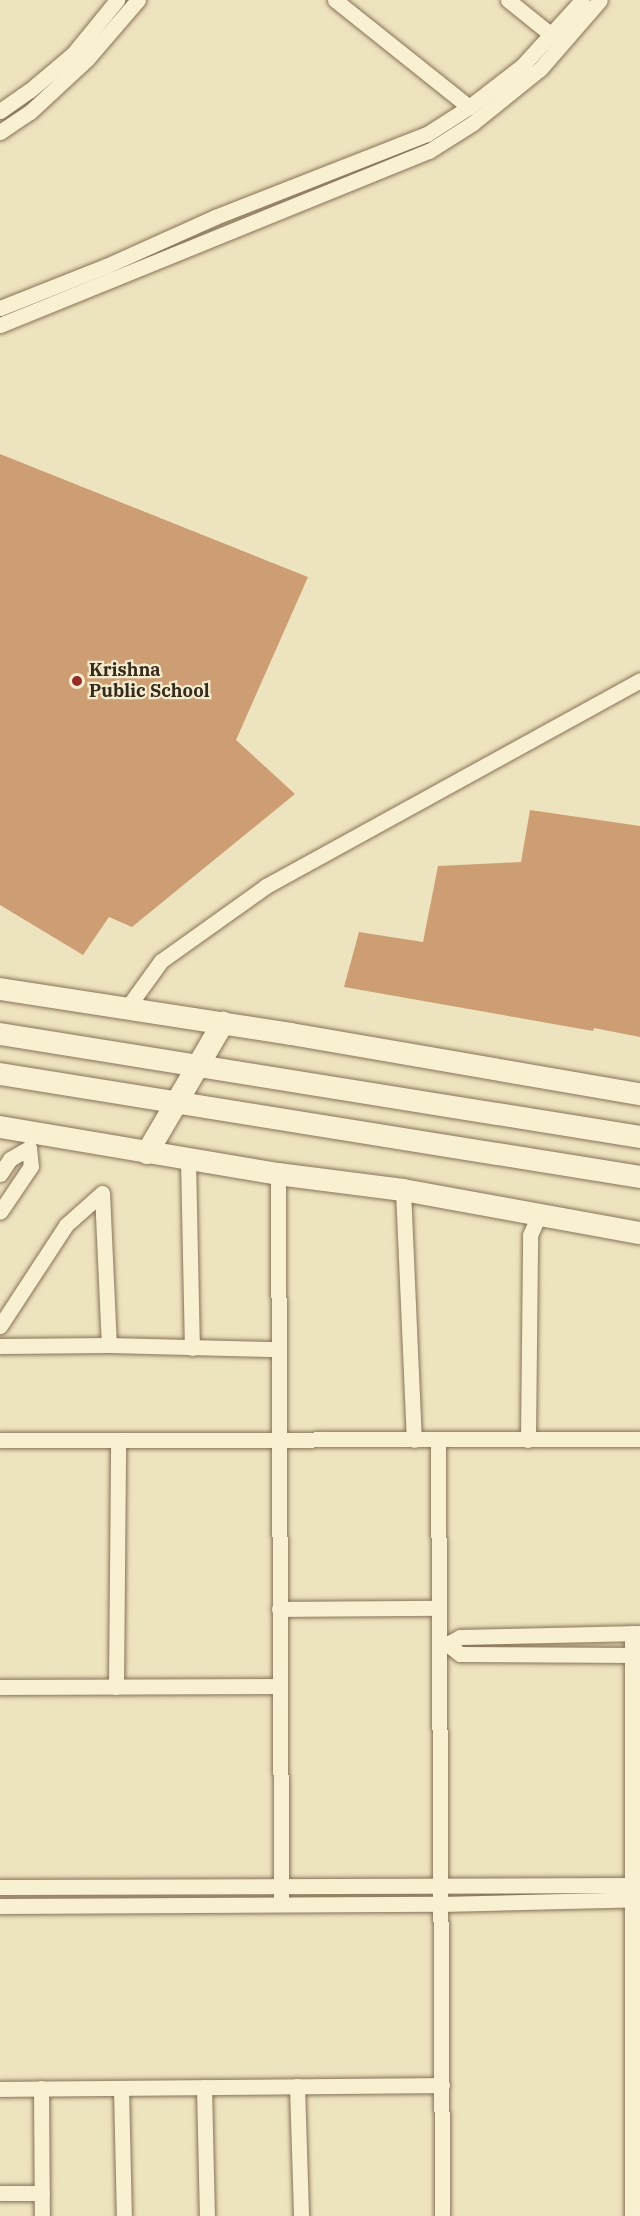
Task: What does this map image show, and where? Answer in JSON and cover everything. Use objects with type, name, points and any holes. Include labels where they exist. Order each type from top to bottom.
[{"type":"street","points":[[0,111],[29,92],[73,54],[117,0]]},
{"type":"street","points":[[0,132],[30,112],[87,59],[138,0]]},
{"type":"street","points":[[335,0],[470,107]]},
{"type":"street","points":[[508,0],[558,40]]},
{"type":"street","points":[[0,308],[106,266],[215,217],[427,134],[470,107],[558,40],[582,0]]},
{"type":"street","points":[[0,325],[429,151],[465,129],[516,90],[558,40],[600,0]]},
{"type":"street","points":[[128,1008],[161,961],[266,886],[640,680]]},
{"type":"street","points":[[0,989],[224,1023],[640,1094]]},
{"type":"street","points":[[147,1153],[224,1023]]},
{"type":"street","points":[[0,1034],[640,1137]]},
{"type":"street","points":[[0,1074],[640,1177]]},
{"type":"street","points":[[0,1127],[34,1141],[147,1153],[278,1174],[403,1190],[640,1233]]},
{"type":"street","points":[[0,1174],[10,1159],[34,1141]]},
{"type":"street","points":[[0,1212],[30,1166],[34,1141]]},
{"type":"street","points":[[188,1160],[192,1348]]},
{"type":"street","points":[[278,1174],[280,1904]]},
{"type":"street","points":[[403,1190],[414,1440]]},
{"type":"street","points":[[0,1326],[66,1226],[102,1193],[109,1345]]},
{"type":"street","points":[[528,1440],[530,1234],[539,1215]]},
{"type":"street","points":[[0,1346],[109,1345],[278,1349]]},
{"type":"street","points":[[0,1440],[640,1439]]},
{"type":"street","points":[[438,1440],[439,1608],[443,1644],[442,2216]]},
{"type":"street","points":[[116,1687],[118,1441]]},
{"type":"street","points":[[279,1609],[439,1608]]},
{"type":"street","points":[[443,1644],[460,1637],[636,1633],[632,2216]]},
{"type":"street","points":[[443,1644],[460,1654],[636,1655]]},
{"type":"street","points":[[0,1687],[279,1686]]},
{"type":"street","points":[[0,1887],[441,1885],[636,1892]]},
{"type":"street","points":[[0,1906],[441,1904],[636,1892]]},
{"type":"street","points":[[0,2089],[442,2085]]},
{"type":"street","points":[[297,2086],[301,2216]]},
{"type":"street","points":[[204,2087],[207,2216]]},
{"type":"street","points":[[41,2088],[42,2216]]},
{"type":"street","points":[[121,2088],[124,2216]]},
{"type":"street","points":[[0,2193],[42,2193]]},
{"type":"building","points":[[0,454],[308,577],[236,740],[295,794],[132,927],[109,917],[83,955],[0,905]]},
{"type":"building","points":[[530,810],[640,826],[640,1037],[594,1028],[593,1031],[344,987],[359,932],[423,942],[438,866],[521,862]]},
{"type":"place","name":"Krishna Public School","points":[[77,681]]}]
